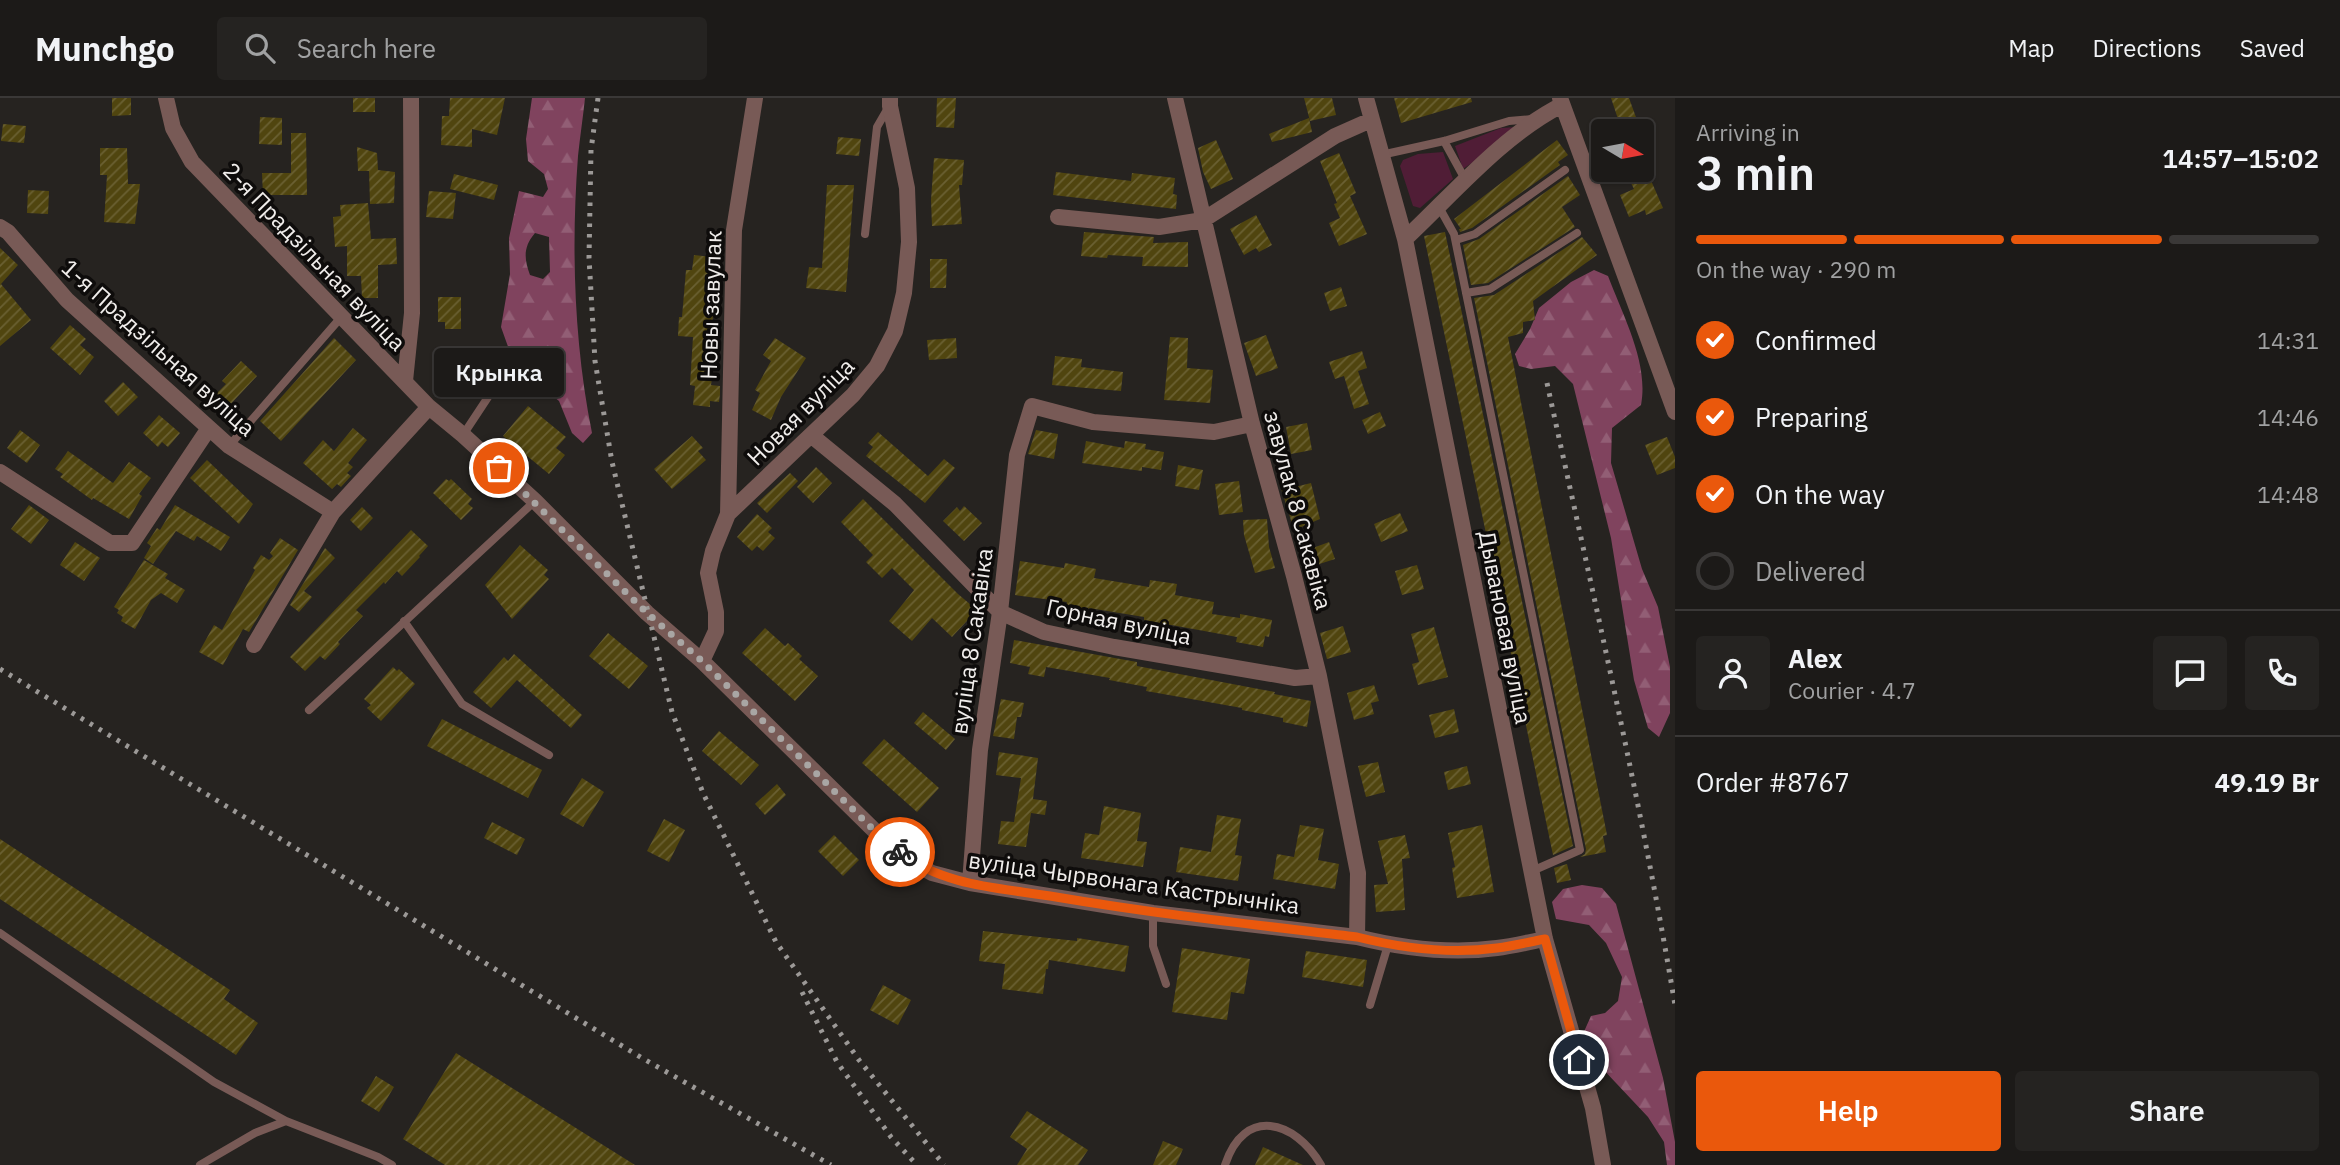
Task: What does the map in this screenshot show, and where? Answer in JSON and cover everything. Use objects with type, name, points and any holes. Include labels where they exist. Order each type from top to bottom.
[{"type":"street","name":"2-я Прадзільная вуліца","points":[[166,98],[173,128],[192,162],[405,381]]},
{"type":"street","points":[[405,381],[412,313],[411,98]]},
{"type":"street","name":"Новы завулак","points":[[728,514],[734,230],[755,98]]},
{"type":"street","name":"завулак 8 Сакавіка","points":[[1175,98],[1252,424],[1319,676],[1358,873],[1357,937]]},
{"type":"street","name":"Дывановая вуліца","points":[[1366,98],[1405,239],[1545,939],[1593,1108],[1603,1165]]},
{"type":"street","name":"Новая вуліца","points":[[702,661],[716,631],[716,612],[708,573],[713,551],[728,514],[853,395],[877,366],[895,331],[904,293],[909,242],[905,174],[890,102]]},
{"type":"street","points":[[1405,239],[1536,118],[1561,102],[1675,412]]},
{"type":"street","points":[[1058,217],[1159,227],[1203,220],[1335,136],[1371,120]]},
{"type":"street","name":"1-я Прадзільная вуліца","points":[[0,227],[8,232],[66,300],[229,446],[333,512]]},
{"type":"street","name":"вуліца Чырвонага Кастрычніка","points":[[405,381],[429,407],[535,501],[647,613],[702,661],[881,837],[914,863],[932,873],[970,883],[1153,913],[1357,937],[1388,944],[1447,949],[1495,948],[1545,939]]},
{"type":"street","name":"вуліца 8 Сакавіка","points":[[970,883],[980,750],[1000,612],[1017,455],[1032,406],[1093,422],[1200,431],[1214,432],[1252,424]]},
{"type":"street","points":[[254,645],[333,512],[429,407]]},
{"type":"street","points":[[0,472],[110,543],[132,544],[209,428]]},
{"type":"street","name":"Горная вуліца","points":[[812,436],[895,504],[1000,612],[1044,632],[1114,647],[1295,678],[1319,676]]},
{"type":"lane","points":[[865,234],[877,127],[890,102]]},
{"type":"lane","points":[[1381,155],[1444,141],[1509,121],[1536,118]]},
{"type":"lane","points":[[1444,141],[1466,181]]},
{"type":"lane","points":[[1455,240],[1475,234],[1564,170]]},
{"type":"lane","points":[[1439,207],[1454,234],[1580,850],[1532,871]]},
{"type":"lane","points":[[1466,293],[1490,289],[1577,233]]},
{"type":"lane","points":[[229,446],[343,315]]},
{"type":"lane","points":[[463,435],[502,376]]},
{"type":"lane","points":[[309,710],[535,501]]},
{"type":"lane","points":[[404,621],[462,704],[549,755]]},
{"type":"lane","points":[[1153,913],[1153,946],[1166,984]]},
{"type":"lane","points":[[0,933],[214,1082],[286,1121],[392,1165]]},
{"type":"lane","points":[[1370,1005],[1388,944]]},
{"type":"lane","points":[[200,1165],[255,1133],[286,1121]]},
{"type":"lane","points":[[1225,1165],[1236,1140],[1254,1127],[1272,1124],[1291,1132],[1311,1148],[1321,1165]]},
{"type":"shaded area","points":[[1517,127],[1515,133],[1463,169],[1455,146],[1501,128]]},
{"type":"shaded area","points":[[1443,152],[1453,179],[1420,208],[1413,206],[1400,166],[1403,160],[1418,154]]},
{"type":"green space","points":[[532,98],[585,98],[578,156],[575,225],[578,330],[592,433],[583,443],[572,433],[559,401],[530,377],[511,355],[501,327],[510,274],[509,238],[519,191],[543,197],[548,189],[544,174],[528,161],[526,139]],"holes":[[[535,233],[549,237],[550,272],[543,279],[530,275],[526,258],[528,243]]]},
{"type":"green space","points":[[1594,270],[1608,276],[1633,340],[1641,373],[1641,405],[1612,428],[1611,463],[1642,569],[1658,607],[1670,667],[1670,713],[1659,737],[1648,728],[1634,680],[1611,538],[1573,384],[1555,366],[1531,369],[1519,366],[1515,354],[1539,308],[1571,282]]},
{"type":"green space","points":[[1582,885],[1602,888],[1616,904],[1663,1078],[1675,1142],[1675,1165],[1667,1165],[1664,1142],[1648,1117],[1584,1049],[1582,1036],[1591,1016],[1605,1013],[1618,1001],[1622,977],[1606,943],[1589,925],[1556,919],[1552,902],[1563,889]]},
{"type":"building","points":[[112,98],[131,98],[131,115],[112,116]]},
{"type":"building","points":[[353,98],[375,98],[375,112],[353,112]]},
{"type":"building","points":[[450,98],[505,98],[497,135],[472,129],[472,147],[441,145],[442,116],[449,116]]},
{"type":"building","points":[[937,98],[956,98],[954,128],[936,127]]},
{"type":"building","points":[[1304,98],[1332,98],[1336,115],[1310,121]]},
{"type":"building","points":[[1394,98],[1471,98],[1472,102],[1401,123]]},
{"type":"building","points":[[1611,98],[1629,98],[1637,119],[1618,119]]},
{"type":"building","points":[[260,117],[282,118],[282,145],[259,144]]},
{"type":"building","points":[[1309,118],[1312,132],[1272,142],[1269,134]]},
{"type":"building","points":[[3,124],[26,126],[24,143],[1,141]]},
{"type":"building","points":[[291,133],[306,133],[307,195],[263,195],[262,173],[291,173]]},
{"type":"building","points":[[838,137],[861,139],[859,156],[836,154]]},
{"type":"building","points":[[1216,140],[1233,179],[1211,189],[1203,172],[1198,148]]},
{"type":"building","points":[[1557,140],[1568,155],[1558,162],[1560,165],[1472,228],[1460,232],[1461,229],[1454,219]]},
{"type":"building","points":[[357,147],[377,153],[378,170],[395,172],[394,203],[370,204],[369,171],[358,171]]},
{"type":"building","points":[[100,148],[127,148],[128,184],[140,184],[135,224],[104,222],[107,175],[100,175]]},
{"type":"building","points":[[1339,153],[1356,193],[1350,196],[1367,234],[1339,246],[1329,223],[1340,218],[1334,204],[1337,203],[1320,161]]},
{"type":"building","points":[[934,158],[964,160],[962,185],[959,185],[962,224],[932,226]]},
{"type":"building","points":[[1056,172],[1131,181],[1132,173],[1175,178],[1173,194],[1177,195],[1176,209],[1053,195]]},
{"type":"building","points":[[454,174],[498,185],[494,200],[450,189]]},
{"type":"building","points":[[1568,176],[1580,195],[1562,207],[1575,227],[1488,283],[1471,285],[1463,245],[1479,239]]},
{"type":"building","points":[[1652,182],[1663,208],[1646,215],[1645,210],[1629,217],[1620,195],[1634,189],[1631,183]]},
{"type":"building","points":[[827,185],[854,185],[846,292],[806,288],[809,267],[822,268]]},
{"type":"building","points":[[28,190],[49,191],[48,214],[27,213]]},
{"type":"building","points":[[429,191],[456,193],[453,219],[426,217]]},
{"type":"building","points":[[368,203],[371,239],[396,238],[397,264],[378,265],[378,298],[362,298],[361,276],[347,276],[347,246],[335,247],[333,217],[341,216],[340,205]]},
{"type":"building","points":[[1256,215],[1272,245],[1259,252],[1256,248],[1244,255],[1230,229]]},
{"type":"building","points":[[1084,232],[1154,237],[1153,243],[1188,242],[1188,267],[1142,266],[1143,257],[1081,256]]},
{"type":"building","points":[[1445,232],[1573,846],[1553,855],[1424,236]]},
{"type":"building","points":[[1582,237],[1597,255],[1533,301],[1535,320],[1523,322],[1523,333],[1508,337],[1607,835],[1603,836],[1606,852],[1580,857],[1585,854],[1586,849],[1474,298],[1494,295]]},
{"type":"building","points":[[0,248],[18,265],[1,284],[31,320],[0,346]]},
{"type":"building","points":[[694,255],[712,257],[710,272],[715,272],[710,370],[713,371],[711,385],[720,386],[720,394],[719,402],[710,401],[710,407],[693,405],[695,386],[690,385],[693,337],[678,336],[686,270],[692,270]]},
{"type":"building","points":[[930,259],[947,259],[946,288],[930,288]]},
{"type":"building","points":[[1341,287],[1347,306],[1330,311],[1324,293]]},
{"type":"building","points":[[438,297],[461,297],[461,329],[445,329],[445,322],[438,322]]},
{"type":"building","points":[[70,325],[86,339],[80,345],[94,357],[80,375],[50,348]]},
{"type":"building","points":[[1266,335],[1278,368],[1256,376],[1244,343]]},
{"type":"building","points":[[1170,337],[1188,338],[1187,368],[1213,370],[1210,403],[1164,400]]},
{"type":"building","points":[[334,338],[356,360],[281,441],[260,421]]},
{"type":"building","points":[[775,338],[806,358],[781,397],[771,420],[752,410],[760,393],[755,390],[771,361],[763,355]]},
{"type":"building","points":[[956,338],[957,358],[929,360],[927,340]]},
{"type":"building","points":[[1362,351],[1367,368],[1358,371],[1369,404],[1354,409],[1344,376],[1335,379],[1329,362]]},
{"type":"building","points":[[469,352],[488,352],[488,374],[469,374]]},
{"type":"building","points":[[1055,356],[1082,359],[1081,367],[1123,372],[1121,391],[1052,385]]},
{"type":"building","points":[[241,361],[257,376],[225,410],[212,398],[226,384],[222,381]]},
{"type":"building","points":[[123,382],[138,397],[118,416],[104,401]]},
{"type":"building","points":[[528,406],[566,437],[556,448],[565,455],[549,474],[503,436]]},
{"type":"building","points":[[1380,412],[1386,426],[1368,434],[1362,420]]},
{"type":"building","points":[[159,415],[180,433],[168,447],[162,442],[158,447],[143,433]]},
{"type":"building","points":[[1307,423],[1312,450],[1291,454],[1286,427]]},
{"type":"building","points":[[353,428],[367,440],[348,463],[353,467],[347,473],[351,476],[341,487],[337,484],[332,489],[303,463],[323,440],[334,451]]},
{"type":"building","points":[[20,430],[40,445],[27,463],[7,448]]},
{"type":"building","points":[[1036,430],[1058,434],[1054,459],[1028,454]]},
{"type":"building","points":[[878,432],[928,476],[944,459],[955,468],[925,503],[866,456],[873,447],[868,443]]},
{"type":"building","points":[[692,436],[703,448],[698,451],[706,460],[672,489],[654,469]]},
{"type":"building","points":[[1667,437],[1675,457],[1675,468],[1657,475],[1645,445]]},
{"type":"building","points":[[1086,441],[1124,448],[1125,441],[1146,444],[1145,449],[1164,452],[1161,470],[1142,467],[1142,471],[1082,463]]},
{"type":"building","points":[[68,451],[113,483],[129,462],[151,478],[139,494],[142,496],[129,519],[93,498],[92,500],[60,477],[63,474],[55,469]]},
{"type":"building","points":[[207,460],[253,504],[239,524],[190,478]]},
{"type":"building","points":[[1178,465],[1203,470],[1199,490],[1175,486]]},
{"type":"building","points":[[816,467],[832,483],[813,503],[797,487]]},
{"type":"building","points":[[790,473],[798,481],[767,513],[757,503]]},
{"type":"building","points":[[1293,478],[1295,487],[1311,483],[1320,519],[1294,530],[1279,482]]},
{"type":"building","points":[[446,479],[451,479],[472,499],[468,504],[473,508],[461,520],[433,493]]},
{"type":"building","points":[[1239,481],[1243,512],[1219,515],[1215,484]]},
{"type":"building","points":[[863,499],[977,610],[952,637],[932,618],[912,641],[889,621],[914,590],[892,568],[882,578],[866,562],[873,555],[841,522]]},
{"type":"building","points":[[29,505],[49,520],[31,544],[11,529]]},
{"type":"building","points":[[175,505],[230,537],[221,551],[197,536],[194,541],[176,531],[153,564],[144,558],[151,546],[147,543],[157,528],[160,530]]},
{"type":"building","points":[[964,506],[982,523],[964,541],[943,521],[957,507],[960,511]]},
{"type":"building","points":[[362,507],[373,518],[361,531],[350,520]]},
{"type":"building","points":[[1400,513],[1408,531],[1381,542],[1374,524]]},
{"type":"building","points":[[757,514],[772,528],[768,532],[775,538],[763,551],[757,546],[752,551],[737,537]]},
{"type":"building","points":[[1267,519],[1269,547],[1275,568],[1255,573],[1244,535],[1243,520]]},
{"type":"building","points":[[411,530],[428,546],[420,557],[402,576],[397,571],[385,584],[384,582],[356,610],[363,616],[338,642],[340,644],[325,660],[320,656],[305,671],[290,657]]},
{"type":"building","points":[[280,538],[298,550],[249,632],[243,629],[223,665],[199,652],[214,625],[222,630],[261,555],[269,560],[273,556],[270,553]]},
{"type":"building","points":[[75,542],[100,558],[84,581],[60,565]]},
{"type":"building","points":[[1329,542],[1335,559],[1307,568],[1302,552]]},
{"type":"building","points":[[520,545],[548,570],[544,575],[549,579],[512,619],[485,585]]},
{"type":"building","points":[[325,548],[335,558],[304,591],[312,597],[299,612],[290,605]]},
{"type":"building","points":[[144,560],[168,574],[165,578],[185,590],[177,603],[161,593],[151,600],[135,629],[121,621],[123,617],[114,607]]},
{"type":"building","points":[[1020,561],[1064,568],[1065,563],[1096,569],[1094,578],[1149,587],[1150,580],[1177,584],[1175,595],[1214,602],[1212,614],[1240,618],[1240,614],[1272,620],[1269,637],[1265,636],[1263,647],[1236,642],[1237,637],[1144,620],[1144,617],[1089,608],[1088,613],[1065,609],[1067,602],[1015,595]]},
{"type":"building","points":[[1417,565],[1424,589],[1402,595],[1395,571]]},
{"type":"building","points":[[1343,626],[1351,652],[1327,659],[1320,633]]},
{"type":"building","points":[[1434,627],[1448,677],[1418,685],[1412,664],[1419,662],[1411,634]]},
{"type":"building","points":[[765,628],[785,646],[788,643],[802,656],[799,659],[818,676],[795,701],[742,653]]},
{"type":"building","points":[[608,633],[648,666],[629,689],[589,656]]},
{"type":"building","points":[[1014,640],[1137,662],[1137,666],[1311,701],[1307,727],[1242,708],[1146,691],[1147,687],[1109,680],[1110,678],[1046,667],[1044,677],[1028,674],[1030,667],[1010,663]]},
{"type":"building","points":[[514,654],[582,715],[571,728],[517,680],[491,708],[473,692],[504,657],[508,661]]},
{"type":"building","points":[[393,667],[415,684],[381,721],[367,708],[371,705],[364,699]]},
{"type":"building","points":[[1374,685],[1379,701],[1371,703],[1374,714],[1354,720],[1347,693]]},
{"type":"building","points":[[1001,699],[1024,703],[1021,717],[1017,717],[1014,739],[993,736]]},
{"type":"building","points":[[1454,709],[1459,732],[1435,738],[1429,715]]},
{"type":"building","points":[[923,712],[955,739],[946,750],[914,723]]},
{"type":"building","points":[[442,719],[542,770],[528,798],[427,746]]},
{"type":"building","points":[[719,731],[759,765],[741,785],[702,751]]},
{"type":"building","points":[[884,739],[939,788],[917,812],[862,763]]},
{"type":"building","points":[[999,752],[1038,758],[1033,799],[1047,801],[1045,815],[1031,813],[1026,847],[998,844],[1001,821],[1014,822],[1021,778],[996,775]]},
{"type":"building","points":[[1378,762],[1385,792],[1366,797],[1358,766]]},
{"type":"building","points":[[1467,766],[1471,784],[1448,790],[1444,772]]},
{"type":"building","points":[[582,778],[604,792],[583,827],[560,814]]},
{"type":"building","points":[[777,784],[786,795],[765,815],[755,804]]},
{"type":"building","points":[[1104,806],[1141,813],[1137,841],[1147,842],[1143,867],[1081,858],[1085,833],[1099,835]]},
{"type":"building","points":[[1217,815],[1241,819],[1235,855],[1242,856],[1238,881],[1176,872],[1180,847],[1211,852]]},
{"type":"building","points":[[664,819],[685,830],[669,862],[647,851]]},
{"type":"building","points":[[492,822],[525,839],[517,855],[484,838]]},
{"type":"building","points":[[1300,825],[1324,829],[1318,860],[1339,864],[1335,889],[1273,879],[1277,854],[1294,857]]},
{"type":"building","points":[[1482,825],[1494,892],[1457,898],[1452,868],[1455,867],[1448,833]]},
{"type":"building","points":[[834,835],[859,860],[843,876],[818,851]]},
{"type":"building","points":[[1405,835],[1410,858],[1402,859],[1405,910],[1376,912],[1374,885],[1388,884],[1378,841]]},
{"type":"building","points":[[0,839],[230,990],[224,999],[258,1023],[236,1055],[0,899]]},
{"type":"building","points":[[1567,864],[1571,880],[1557,883],[1554,868]]},
{"type":"building","points":[[983,931],[1077,941],[1077,938],[1129,946],[1125,972],[1049,960],[1043,994],[1002,989],[1005,964],[979,961]]},
{"type":"building","points":[[1182,948],[1250,959],[1244,994],[1231,992],[1227,1020],[1172,1012]]},
{"type":"building","points":[[1306,951],[1367,960],[1363,987],[1302,977]]},
{"type":"building","points":[[883,985],[911,1000],[898,1025],[870,1010]]},
{"type":"building","points":[[456,1053],[635,1165],[445,1165],[403,1139]]},
{"type":"building","points":[[376,1076],[394,1087],[379,1112],[361,1101]]},
{"type":"building","points":[[1027,1111],[1088,1150],[1078,1165],[1017,1165],[1027,1149],[1010,1137]]},
{"type":"building","points":[[1163,1141],[1183,1149],[1176,1165],[1153,1165]]},
{"type":"building","points":[[1263,1147],[1303,1165],[1255,1165]]},
{"type":"railway","points":[[598,98],[591,150],[589,258],[595,361],[612,462],[672,712],[703,793],[776,942],[859,1060],[944,1165]]},
{"type":"railway","points":[[1547,383],[1631,771],[1675,1005]]},
{"type":"railway","points":[[0,669],[642,1058],[831,1165]]},
{"type":"railway","points":[[802,992],[837,1062],[891,1137],[917,1165]]},
{"type":"way so far","points":[[499,468],[647,613],[702,661],[881,837],[900,852]]},
{"type":"place","name":"Крынка","points":[[499,468]]},
{"type":"route","points":[[900,852],[932,873],[970,883],[1153,913],[1357,937],[1388,944],[1447,949],[1495,948],[1545,939],[1579,1060]]}]
